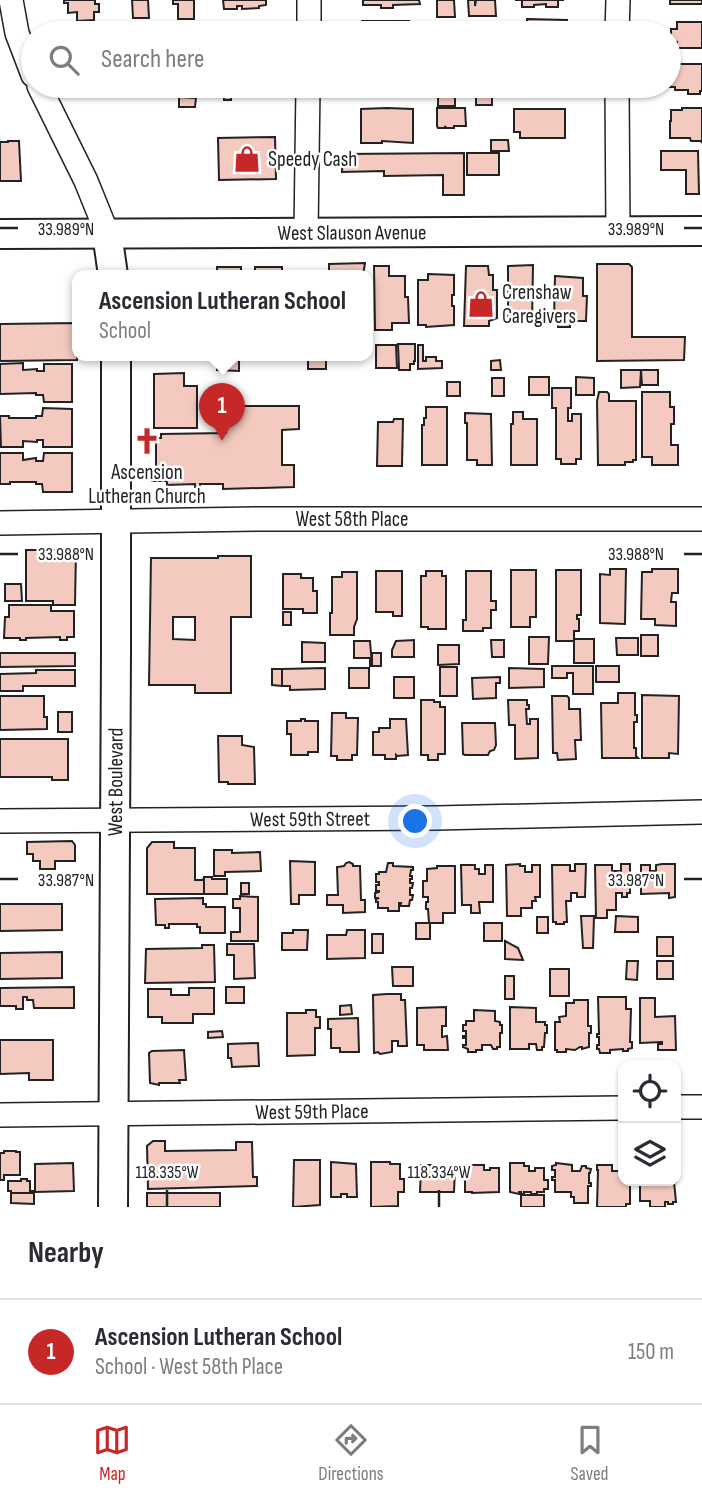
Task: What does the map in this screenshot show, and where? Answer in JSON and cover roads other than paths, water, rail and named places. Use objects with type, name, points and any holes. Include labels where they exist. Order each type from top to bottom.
[{"type":"main road","name":"West Slauson Avenue","points":[[0,234],[702,232]]},
{"type":"main road","points":[[107,233],[112,270]]},
{"type":"main road","name":"West Boulevard","points":[[113,1207],[116,361]]},
{"type":"street","points":[[11,0],[21,41]]},
{"type":"street","points":[[309,0],[309,21]]},
{"type":"street","points":[[617,21],[618,0]]},
{"type":"street","points":[[45,98],[86,181],[107,233]]},
{"type":"street","points":[[306,233],[308,98]]},
{"type":"street","points":[[617,98],[618,232]]},
{"type":"street","name":"West 58th Place","points":[[0,523],[257,519],[702,519]]},
{"type":"street","name":"West 59th Street","points":[[0,821],[437,818],[702,812]]},
{"type":"street","points":[[681,1107],[702,1107]]},
{"type":"street","name":"West 59th Place","points":[[0,1115],[618,1108]]},
{"type":"place","name":"Speedy Cash","points":[[247,159]]},
{"type":"place","name":"Crenshaw Caregivers","points":[[481,304]]},
{"type":"place","name":"Ascension Lutheran Church","points":[[147,441]]},
{"type":"place","name":"Ascension Lutheran School","points":[[222,441]]}]
